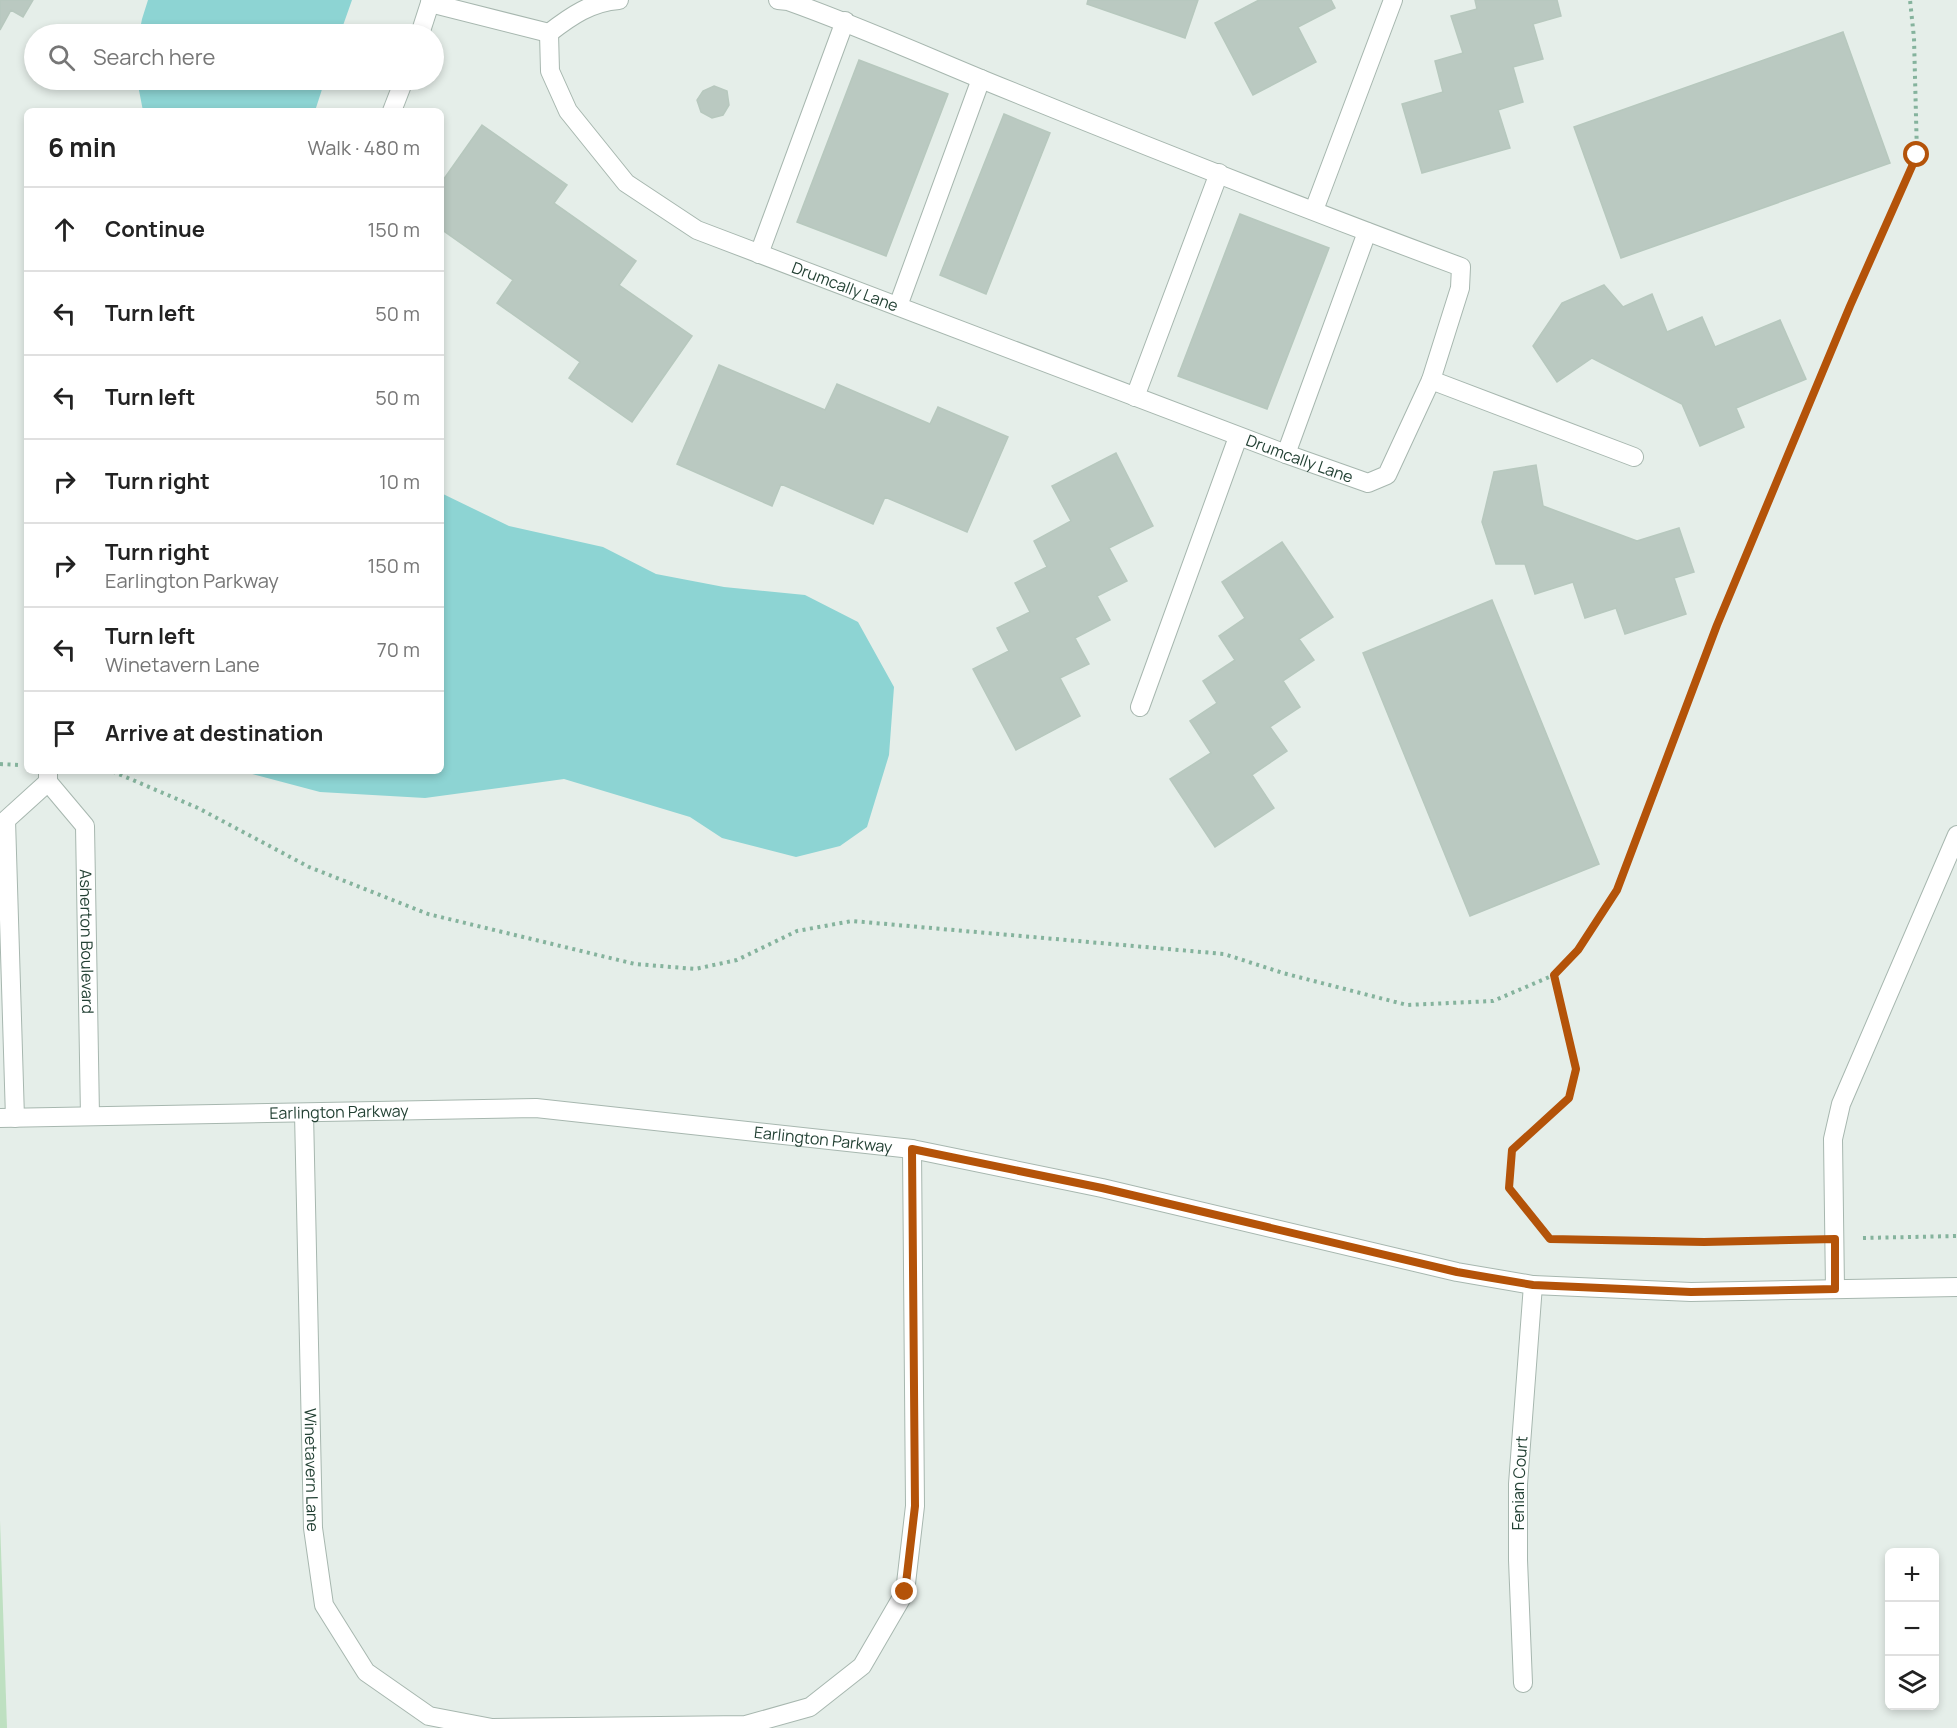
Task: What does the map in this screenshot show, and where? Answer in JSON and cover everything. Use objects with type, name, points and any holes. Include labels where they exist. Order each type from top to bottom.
[{"type":"street","points":[[423,24],[431,1],[549,33],[576,12],[619,0]]},
{"type":"street","name":"Drumcally Lane","points":[[549,33],[550,71],[568,111],[626,183],[697,230],[1238,437],[1368,483],[1387,475],[1431,380],[1460,288],[1461,267],[981,79],[844,21],[788,1],[778,0]]},
{"type":"street","points":[[1314,210],[1393,0]]},
{"type":"street","points":[[759,254],[844,21]]},
{"type":"street","points":[[898,306],[981,79]]},
{"type":"street","points":[[393,108],[400,90]]},
{"type":"street","points":[[1134,397],[1218,173]]},
{"type":"street","points":[[1286,454],[1367,232]]},
{"type":"street","points":[[1431,380],[1634,457]]},
{"type":"street","points":[[1140,707],[1238,437]]},
{"type":"street","name":"Asherton Boulevard","points":[[8,1118],[6,820],[48,777],[85,826],[90,1116]]},
{"type":"street","points":[[1835,1289],[1833,1139],[1841,1104],[1957,835]]},
{"type":"street","name":"Earlington Parkway","points":[[8,1118],[536,1108],[912,1149],[1102,1188],[1457,1272],[1533,1285],[1691,1292],[1957,1287]]},
{"type":"street","name":"Winetavern Lane","points":[[304,1113],[313,1528],[324,1605],[366,1672],[429,1716],[493,1728],[746,1725],[810,1707],[862,1666],[905,1592],[915,1506],[912,1149]]},
{"type":"street","name":"Fenian Court","points":[[1523,1683],[1518,1560],[1518,1484],[1533,1285]]},
{"type":"path","points":[[119,774],[198,808],[309,867],[428,914],[635,964],[695,969],[737,960],[797,931],[852,921],[1224,954],[1283,973],[1407,1005],[1493,1001],[1554,975],[1578,950],[1617,890],[1717,625],[1850,306],[1917,155],[1914,38],[1910,0]]},
{"type":"path","points":[[0,764],[24,765]]},
{"type":"path","points":[[1554,975],[1576,1069],[1569,1098],[1512,1150],[1509,1188],[1550,1239],[1704,1242],[1957,1236]]},
{"type":"green space","points":[[0,1520],[7,1728],[0,1728]]},
{"type":"water","points":[[148,0],[352,0],[344,24],[141,24]]},
{"type":"water","points":[[139,90],[322,90],[316,108],[142,108]]},
{"type":"water","points":[[444,494],[509,526],[603,547],[656,574],[724,587],[805,595],[858,622],[894,687],[889,755],[867,827],[840,846],[796,857],[722,838],[690,817],[564,779],[425,798],[320,792],[252,774],[444,774]]},
{"type":"building","points":[[0,0],[33,0],[23,17],[11,10],[0,30]]},
{"type":"building","points":[[1088,0],[1198,0],[1185,38],[1087,4]]},
{"type":"building","points":[[1259,0],[1331,0],[1335,8],[1298,27],[1316,62],[1253,95],[1215,23]]},
{"type":"building","points":[[1475,0],[1557,0],[1561,16],[1533,24],[1543,59],[1513,67],[1523,102],[1498,110],[1510,148],[1422,173],[1402,104],[1443,92],[1435,61],[1463,53],[1451,16],[1477,9]]},
{"type":"building","points":[[1843,32],[1890,163],[1621,258],[1574,127]]},
{"type":"building","points":[[859,60],[948,94],[886,256],[797,222]]},
{"type":"building","points":[[714,86],[727,91],[729,105],[723,115],[712,118],[701,112],[697,100],[703,91]]},
{"type":"building","points":[[1004,114],[1050,133],[986,294],[940,275]]},
{"type":"building","points":[[482,125],[567,185],[554,203],[636,261],[619,285],[692,336],[632,422],[569,378],[580,362],[497,303],[513,280],[444,231],[444,179]]},
{"type":"building","points":[[1240,214],[1329,248],[1267,409],[1178,376]]},
{"type":"building","points":[[1604,285],[1623,307],[1652,294],[1667,332],[1702,317],[1715,347],[1780,320],[1806,379],[1736,408],[1744,427],[1700,446],[1682,404],[1592,358],[1557,382],[1533,346],[1562,303]]},
{"type":"building","points":[[719,365],[825,410],[837,384],[930,424],[938,407],[1008,437],[967,532],[885,497],[873,524],[781,484],[772,506],[677,464]]},
{"type":"building","points":[[1116,453],[1153,526],[1109,548],[1127,581],[1097,596],[1110,620],[1075,638],[1089,664],[1060,678],[1080,716],[1016,750],[973,669],[1009,651],[997,628],[1030,612],[1015,583],[1047,567],[1034,541],[1071,521],[1052,486]]},
{"type":"building","points":[[1536,465],[1543,506],[1637,541],[1679,528],[1694,572],[1674,578],[1686,614],[1625,634],[1616,608],[1585,618],[1573,582],[1535,594],[1525,564],[1496,564],[1482,522],[1494,472]]},
{"type":"building","points":[[1282,542],[1333,617],[1299,639],[1314,660],[1283,681],[1300,707],[1270,727],[1287,751],[1252,775],[1274,808],[1215,847],[1170,779],[1211,753],[1190,721],[1217,703],[1203,681],[1235,660],[1219,636],[1245,618],[1222,582]]},
{"type":"building","points":[[1492,600],[1599,864],[1470,916],[1363,653]]},
{"type":"route","points":[[905,1592],[915,1506],[912,1149],[1102,1188],[1457,1272],[1533,1285],[1691,1292],[1835,1289],[1835,1239],[1704,1242],[1550,1239],[1509,1188],[1512,1150],[1569,1098],[1576,1069],[1554,975],[1578,950],[1617,890],[1717,625],[1850,306],[1917,155]]}]
